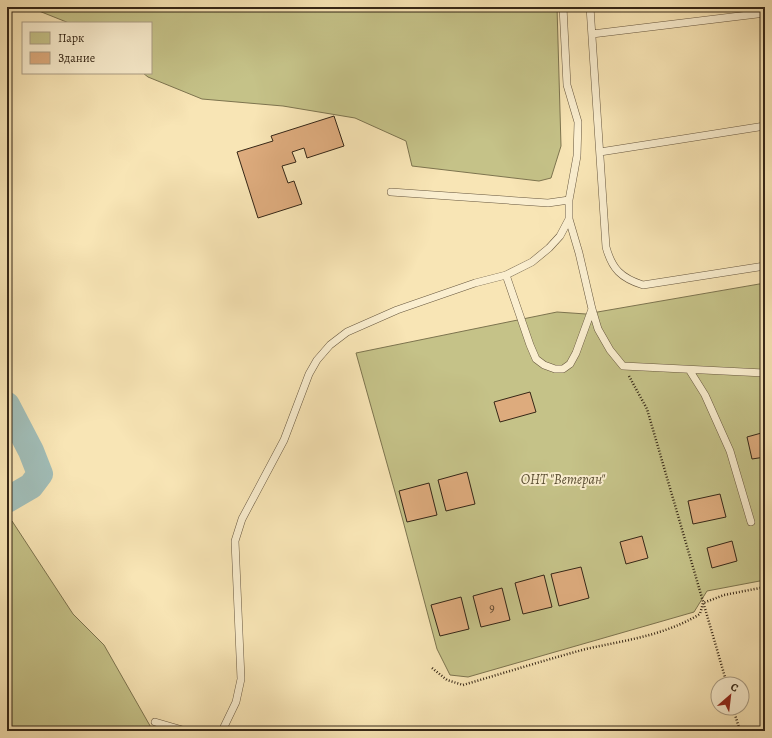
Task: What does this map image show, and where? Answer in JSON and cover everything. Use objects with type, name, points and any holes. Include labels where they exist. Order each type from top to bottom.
[{"type":"lane","points":[[563,7],[567,85],[578,122],[577,156],[569,200],[568,219],[598,329],[610,350],[623,366],[765,374]]},
{"type":"lane","points":[[590,7],[606,247],[610,260],[618,272],[629,280],[643,284],[765,266]]},
{"type":"lane","points":[[592,34],[764,11],[765,22]]},
{"type":"lane","points":[[600,152],[765,126]]},
{"type":"lane","points":[[391,192],[548,203],[569,200]]},
{"type":"lane","points":[[222,731],[236,702],[241,679],[235,541],[242,518],[284,440],[309,374],[317,360],[330,346],[347,332],[397,310],[475,283],[506,275],[532,262],[549,248],[560,236],[568,219]]},
{"type":"lane","points":[[506,275],[536,359],[555,370],[563,369],[570,364],[576,353],[592,309]]},
{"type":"lane","points":[[690,370],[705,395],[730,451],[751,522]]},
{"type":"lane","points":[[155,722],[186,731]]},
{"type":"path","points":[[623,366],[647,409],[702,603],[725,676]]},
{"type":"path","points":[[702,603],[724,595],[765,587]]},
{"type":"path","points":[[432,668],[447,680],[463,685],[586,650],[652,635],[683,624],[700,614],[702,603]]},
{"type":"path","points":[[735,716],[740,731]]},
{"type":"green space","points":[[29,7],[557,7],[561,146],[551,178],[539,181],[412,166],[406,141],[355,118],[283,106],[202,99],[148,77],[144,74],[152,74],[152,22],[66,22]]},
{"type":"green space","name":"ОНТ \"Ветеран\"","points":[[765,283],[765,580],[707,591],[694,612],[468,677],[450,675],[437,649],[356,353],[557,312],[586,314]]},
{"type":"green space","points":[[7,521],[12,521],[73,614],[104,645],[153,731],[7,731]]},
{"type":"building","points":[[334,116],[344,146],[307,158],[304,148],[292,152],[296,162],[282,166],[288,183],[294,181],[302,204],[258,218],[237,152],[273,141],[271,136]]},
{"type":"building","points":[[530,392],[536,412],[500,422],[494,402]]},
{"type":"building","points":[[765,432],[765,457],[752,459],[747,437]]},
{"type":"building","points":[[467,472],[475,504],[446,511],[438,480]]},
{"type":"building","points":[[429,483],[437,515],[407,522],[399,491]]},
{"type":"building","points":[[720,494],[726,517],[693,524],[688,501]]},
{"type":"building","points":[[642,536],[648,558],[626,564],[620,542]]},
{"type":"building","points":[[732,541],[737,561],[712,568],[707,548]]},
{"type":"building","points":[[581,567],[589,598],[559,606],[551,574]]},
{"type":"building","points":[[544,575],[552,607],[523,614],[515,583]]},
{"type":"building","points":[[502,588],[510,620],[481,627],[473,596]]},
{"type":"building","points":[[461,597],[469,629],[440,636],[431,605]]},
{"type":"waterway","points":[[7,405],[31,451],[40,474],[31,486],[7,500]]}]
